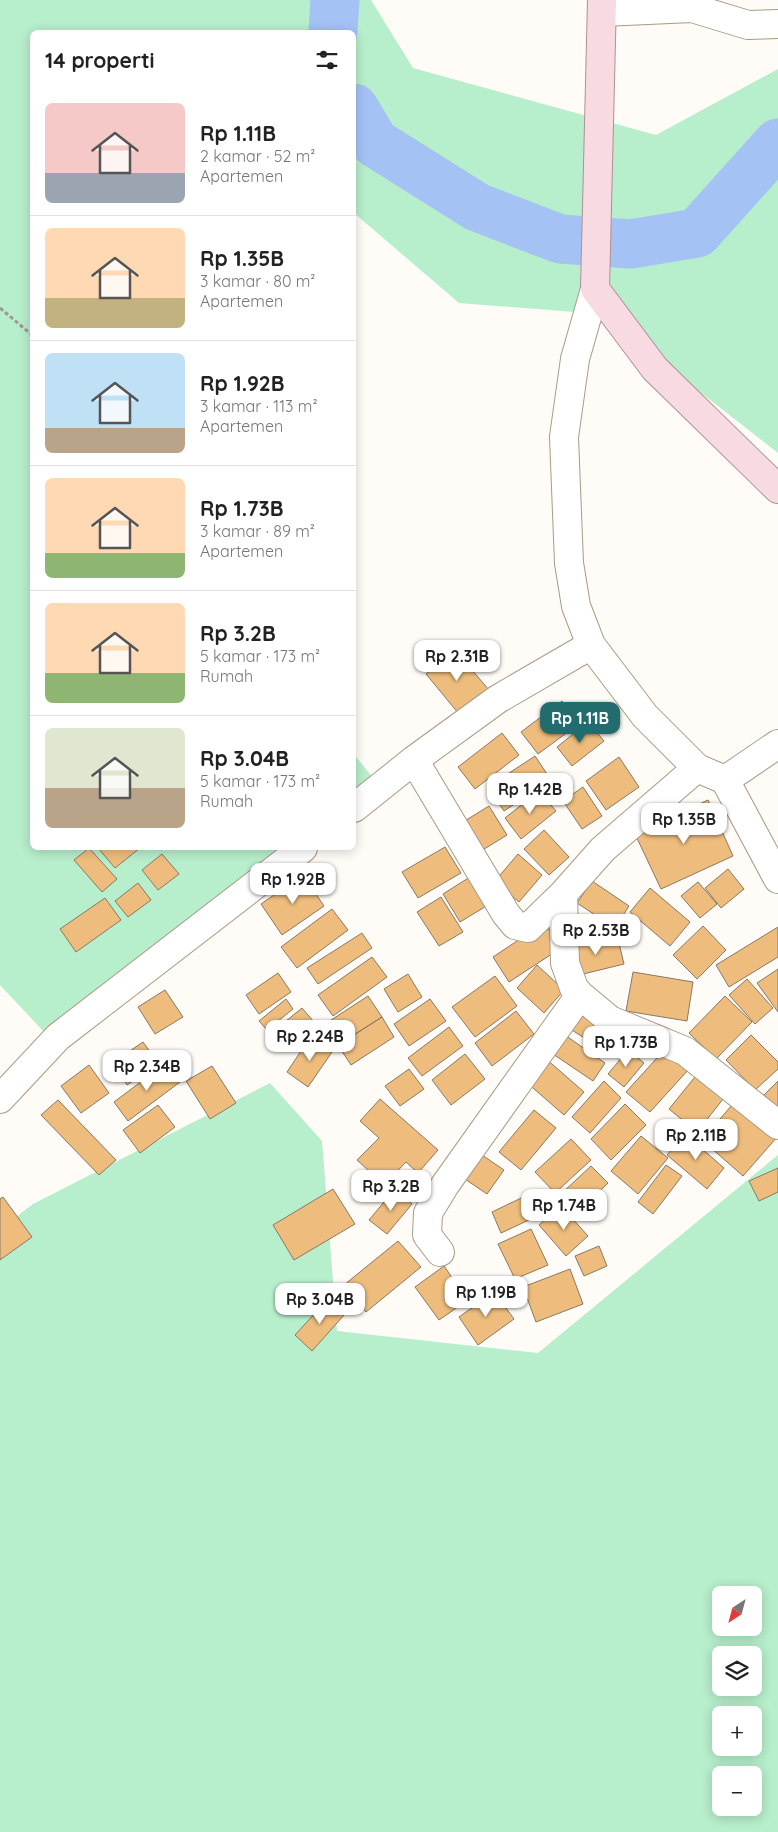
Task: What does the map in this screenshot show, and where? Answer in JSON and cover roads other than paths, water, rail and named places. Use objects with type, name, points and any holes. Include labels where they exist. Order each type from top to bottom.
[{"type":"main road","points":[[602,6],[595,289],[655,368],[775,483]]},
{"type":"street","points":[[602,6],[692,8],[748,25],[778,24]]},
{"type":"street","points":[[595,289],[575,359],[564,437],[569,563],[576,606],[591,645],[645,716],[697,768],[725,780],[778,879]]},
{"type":"street","points":[[356,806],[414,760],[498,698],[591,645]]},
{"type":"street","points":[[725,780],[778,744]]},
{"type":"street","points":[[414,760],[506,914],[515,925],[528,928],[563,894],[603,849],[697,768]]},
{"type":"street","points":[[2,1093],[58,1037],[300,850]]},
{"type":"street","points":[[563,894],[564,963],[574,988],[580,995],[610,1020],[685,1051],[778,1125]]},
{"type":"street","points":[[440,1252],[427,1235],[428,1213],[445,1185],[580,995]]},
{"type":"waterway","points":[[333,30],[335,0]]},
{"type":"waterway","points":[[356,111],[375,143],[477,207],[560,239],[631,244],[697,233],[778,143]]}]
